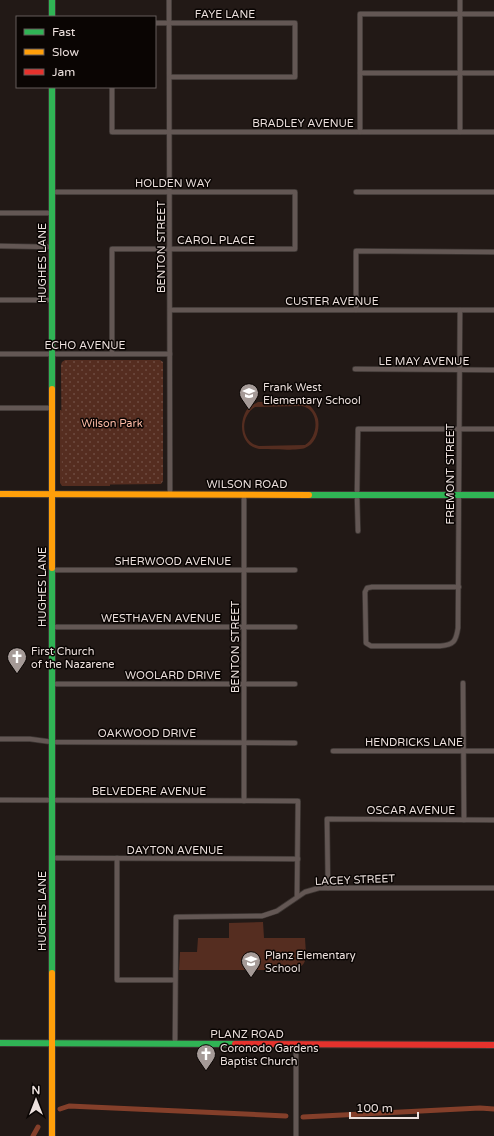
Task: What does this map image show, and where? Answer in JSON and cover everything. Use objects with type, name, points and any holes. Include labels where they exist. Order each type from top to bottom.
[{"type":"street","points":[[52,0],[52,16]]},
{"type":"street","name":"BENTON STREET","points":[[169,0],[170,494]]},
{"type":"street","points":[[460,0],[460,132]]},
{"type":"street","points":[[360,132],[360,14],[494,14]]},
{"type":"street","name":"FAYE LANE","points":[[156,23],[295,23],[295,77],[170,77]]},
{"type":"street","points":[[360,73],[494,74]]},
{"type":"street","name":"HUGHES LANE","points":[[52,88],[52,1136]]},
{"type":"street","name":"BRADLEY AVENUE","points":[[112,88],[112,132],[494,132]]},
{"type":"street","name":"HOLDEN WAY","points":[[52,192],[295,192],[295,249]]},
{"type":"street","points":[[356,192],[494,192]]},
{"type":"street","points":[[0,213],[52,213]]},
{"type":"street","points":[[0,246],[52,246]]},
{"type":"street","name":"CAROL PLACE","points":[[112,354],[112,249],[295,249]]},
{"type":"street","points":[[356,310],[356,252],[494,252]]},
{"type":"street","points":[[0,300],[52,300]]},
{"type":"street","name":"CUSTER AVENUE","points":[[170,310],[494,310]]},
{"type":"street","name":"FREMONT STREET","points":[[459,587],[367,588],[365,592],[365,640],[368,645],[448,646],[457,637],[459,587],[460,495],[460,310]]},
{"type":"street","name":"ECHO AVENUE","points":[[0,354],[170,354]]},
{"type":"street","name":"LE MAY AVENUE","points":[[355,369],[494,370]]},
{"type":"street","points":[[0,408],[52,408]]},
{"type":"street","points":[[358,531],[358,429],[494,429]]},
{"type":"street","name":"WILSON ROAD","points":[[0,494],[494,495]]},
{"type":"street","name":"BENTON STREET","points":[[244,494],[244,800]]},
{"type":"street","name":"SHERWOOD AVENUE","points":[[52,570],[295,570]]},
{"type":"street","name":"WESTHAVEN AVENUE","points":[[52,627],[295,627]]},
{"type":"street","points":[[463,683],[464,820]]},
{"type":"street","name":"WOOLARD DRIVE","points":[[52,684],[295,684]]},
{"type":"street","name":"OAKWOOD DRIVE","points":[[0,739],[30,739],[52,742],[295,743]]},
{"type":"street","name":"HENDRICKS LANE","points":[[333,751],[494,751]]},
{"type":"street","name":"BELVEDERE AVENUE","points":[[0,800],[298,801],[298,859]]},
{"type":"street","name":"OSCAR AVENUE","points":[[328,888],[328,819],[494,820]]},
{"type":"street","name":"DAYTON AVENUE","points":[[52,858],[298,859]]},
{"type":"street","points":[[117,858],[117,980],[175,980],[175,1043]]},
{"type":"street","points":[[297,896],[298,859]]},
{"type":"street","name":"LACEY STREET","points":[[175,980],[176,917],[262,916],[277,911],[297,896],[312,890],[328,888],[494,888]]},
{"type":"street","name":"PLANZ ROAD","points":[[0,1043],[494,1045]]},
{"type":"street","points":[[296,1044],[296,1136]]},
{"type":"green space","name":"Wilson Park","points":[[65,360],[160,360],[163,362],[163,481],[161,484],[65,485],[62,483],[61,365]]},
{"type":"green space","points":[[289,401],[305,403],[315,411],[318,419],[318,432],[309,446],[301,449],[259,449],[252,447],[247,443],[242,431],[243,418],[249,407],[258,402]],"holes":[[[302,406],[308,408],[315,418],[316,424],[313,436],[305,445],[259,446],[253,444],[245,434],[244,428],[247,416],[255,407]]]},
{"type":"green space","points":[[60,410],[110,482],[110,486],[62,486],[60,483]]},
{"type":"green space","points":[[263,922],[264,938],[305,938],[306,957],[303,965],[294,969],[286,970],[179,970],[180,952],[197,952],[198,938],[229,938],[229,923]]},
{"type":"waterway","points":[[60,1109],[69,1106],[286,1116]]},
{"type":"waterway","points":[[303,1117],[480,1108],[494,1109]]},
{"type":"waterway","points":[[33,1136],[38,1127]]},
{"type":"traffic: fast","points":[[52,0],[52,16]]},
{"type":"traffic: fast","points":[[52,88],[52,389]]},
{"type":"traffic: fast","points":[[309,495],[494,495]]},
{"type":"traffic: fast","points":[[52,568],[52,973]]},
{"type":"traffic: fast","points":[[0,1043],[235,1044]]},
{"type":"traffic: slow","points":[[52,389],[52,568]]},
{"type":"traffic: slow","points":[[0,494],[309,495]]},
{"type":"traffic: slow","points":[[52,973],[52,1136]]},
{"type":"traffic: jam","points":[[235,1044],[494,1045]]},
{"type":"place","name":"Frank West Elementary School","points":[[249,410]]},
{"type":"place","name":"First Church of the Nazarene","points":[[17,674]]},
{"type":"place","name":"Planz Elementary School","points":[[251,978]]},
{"type":"place","name":"Coronodo Gardens Baptist Church","points":[[206,1071]]}]
